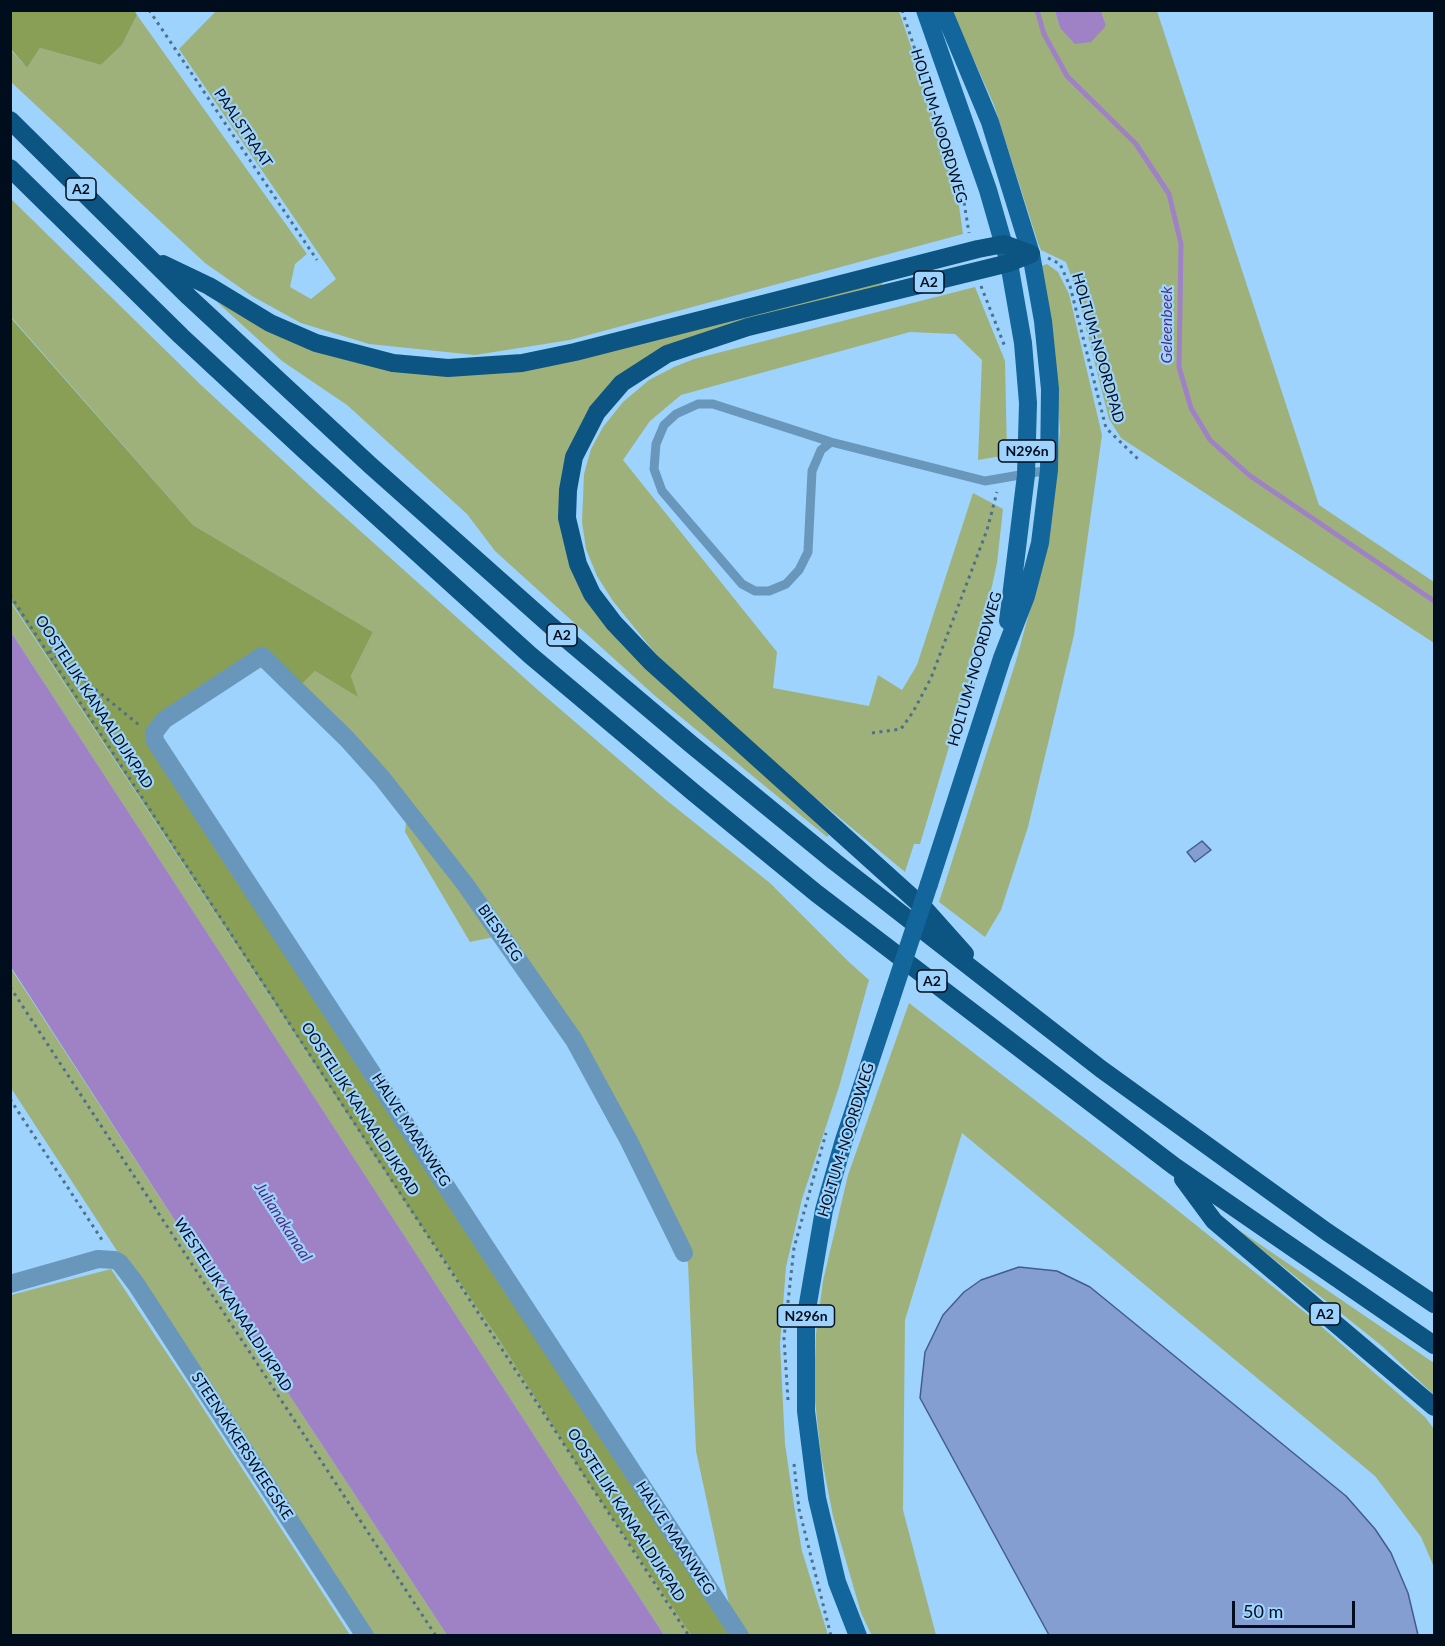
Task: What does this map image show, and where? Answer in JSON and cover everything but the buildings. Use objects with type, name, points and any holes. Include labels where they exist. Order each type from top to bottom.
[{"type":"highway","name":"A2","points":[[10,120],[347,444],[551,626],[835,862],[994,987],[1101,1069],[1258,1183],[1434,1304]]},
{"type":"highway","name":"A2","points":[[10,168],[181,336],[530,655],[816,892],[1174,1166],[1434,1345]]},
{"type":"highway","name":"A2","points":[[151,258],[209,286],[270,323],[316,343],[393,363],[464,367],[522,363],[575,352],[1004,244]]},
{"type":"highway","points":[[1004,244],[1031,254]]},
{"type":"highway","points":[[1009,263],[1031,254]]},
{"type":"highway","name":"A2","points":[[994,987],[924,908],[790,790],[620,630],[602,608],[584,579],[573,548],[567,518],[570,473],[583,434],[608,397],[622,383],[667,354],[716,336],[1009,263]]},
{"type":"highway","name":"A2","points":[[1174,1166],[1214,1221],[1434,1407]]},
{"type":"main road","name":"HOLTUM-NOORDWEG","points":[[925,10],[988,190],[1004,244],[1023,343],[1028,403],[1026,475],[1018,560],[1002,658]]},
{"type":"main road","name":"HOLTUM-NOORDWEG","points":[[858,1635],[837,1582],[817,1498],[806,1410],[806,1314],[816,1244],[849,1122],[1002,658],[1026,596],[1040,543],[1049,470],[1050,389],[1043,321],[1031,254],[990,122],[943,10]]},
{"type":"street","name":"BIESWEG","points":[[154,733],[164,720],[258,657],[262,656],[273,666],[347,739],[382,778],[465,884],[574,1040],[629,1141],[684,1253]]},
{"type":"street","name":"HALVE MAANWEG","points":[[154,733],[155,741],[740,1635]]},
{"type":"street","points":[[10,1284],[98,1259],[115,1260]]},
{"type":"street","name":"STEENAKKERSWEEGSKE","points":[[115,1260],[136,1284],[365,1635]]},
{"type":"lane","points":[[831,442],[821,450],[812,471],[808,552],[799,570],[786,584],[769,591],[755,591],[742,584],[662,491],[654,469],[656,444],[664,424],[676,414],[698,404],[713,404],[831,442],[985,481],[1049,470]]},
{"type":"path","name":"PAALSTRAAT","points":[[149,10],[316,260]]},
{"type":"path","name":"HOLTUM-NOORDWEG","points":[[902,10],[963,196],[973,250]]},
{"type":"path","name":"HOLTUM-NOORDPAD","points":[[1031,254],[1043,255],[1060,264],[1070,286],[1106,428],[1138,459]]},
{"type":"path","points":[[976,270],[1008,354]]},
{"type":"path","points":[[872,733],[901,729],[931,678],[987,530],[999,480]]},
{"type":"path","name":"OOSTELIJK KANAALDIJKPAD","points":[[10,595],[689,1635]]},
{"type":"path","name":"HOLTUM-NOORDWEG","points":[[962,722],[993,611]]},
{"type":"path","points":[[46,648],[139,725],[154,733]]},
{"type":"path","name":"WESTELIJK KANAALDIJKPAD","points":[[10,987],[436,1635]]},
{"type":"path","points":[[10,1099],[115,1260]]},
{"type":"green space","points":[[134,10],[137,15],[122,45],[101,65],[40,48],[27,68],[11,49],[11,11]]},
{"type":"green space","points":[[216,11],[899,11],[955,177],[963,234],[570,340],[475,355],[369,344],[301,323],[252,296],[205,263],[11,82],[10,49],[27,68],[40,48],[101,65],[122,45],[137,15],[307,254],[295,264],[290,287],[311,299],[336,279],[179,49]]},
{"type":"green space","points":[[952,11],[1055,11],[1060,28],[1106,27],[1101,11],[1157,11],[1319,505],[1434,582],[1434,643],[1121,438],[1109,419],[1077,293],[1066,262],[1041,250],[994,105]]},
{"type":"green space","points":[[10,198],[201,385],[319,494],[539,691],[665,799],[770,883],[869,980],[839,1087],[802,1199],[786,1267],[780,1344],[785,1444],[794,1505],[802,1551],[828,1635],[740,1635],[734,1627],[696,1451],[688,1263],[582,1060],[494,937],[470,942],[405,832],[407,815],[294,692],[315,671],[357,696],[351,676],[373,632],[193,525],[11,317]]},
{"type":"green space","points":[[1047,264],[1058,272],[1069,294],[1102,435],[1074,635],[1028,827],[1001,910],[985,937],[939,902],[1016,661],[1049,540],[1060,430],[1053,348],[1041,266]]},
{"type":"green space","points":[[882,282],[883,289],[664,350],[581,426],[570,564],[678,695],[829,835],[827,837],[654,695],[495,551],[467,514],[347,405],[282,361],[217,302],[265,326],[433,373]]},
{"type":"green space","points":[[975,287],[1005,361],[1007,455],[978,460],[982,360],[955,334],[910,332],[681,395],[650,421],[623,460],[777,652],[773,688],[869,706],[878,675],[902,690],[917,665],[973,493],[1003,509],[997,563],[978,650],[920,844],[914,844],[905,872],[684,689],[613,601],[597,576],[586,549],[582,522],[584,474],[591,449],[603,427],[623,402],[649,380],[674,367],[694,359]]},
{"type":"green space","points":[[10,317],[193,525],[373,632],[351,676],[358,697],[315,671],[294,692],[254,662],[150,734],[739,1635],[691,1635],[584,1476],[498,1338],[408,1207],[11,601]]},
{"type":"green space","points":[[10,601],[408,1207],[498,1338],[584,1476],[691,1635],[664,1635],[11,632]]},
{"type":"green space","points":[[10,967],[447,1635],[367,1635],[11,1088]]},
{"type":"green space","points":[[909,1003],[1166,1201],[1307,1314],[1425,1417],[1434,1429],[1434,1567],[1421,1537],[1375,1476],[962,1133],[905,1320],[903,1510],[936,1635],[872,1636],[861,1613],[833,1516],[821,1455],[814,1392],[816,1333],[823,1281],[848,1175]]},
{"type":"green space","points":[[1230,1224],[1434,1363],[1434,1395],[1382,1346]]},
{"type":"green space","points":[[111,1269],[350,1635],[11,1635],[11,1295]]},
{"type":"water","points":[[1055,11],[1101,11],[1106,26],[1091,42],[1075,44],[1060,28]]},
{"type":"water","name":"Julianakanaal","points":[[11,632],[664,1635],[447,1635],[192,1247],[11,967]]},
{"type":"waterway","name":"Geleenbeek","points":[[1037,10],[1044,34],[1067,76],[1136,144],[1169,194],[1181,244],[1179,367],[1191,408],[1210,440],[1249,475],[1434,601]]}]
